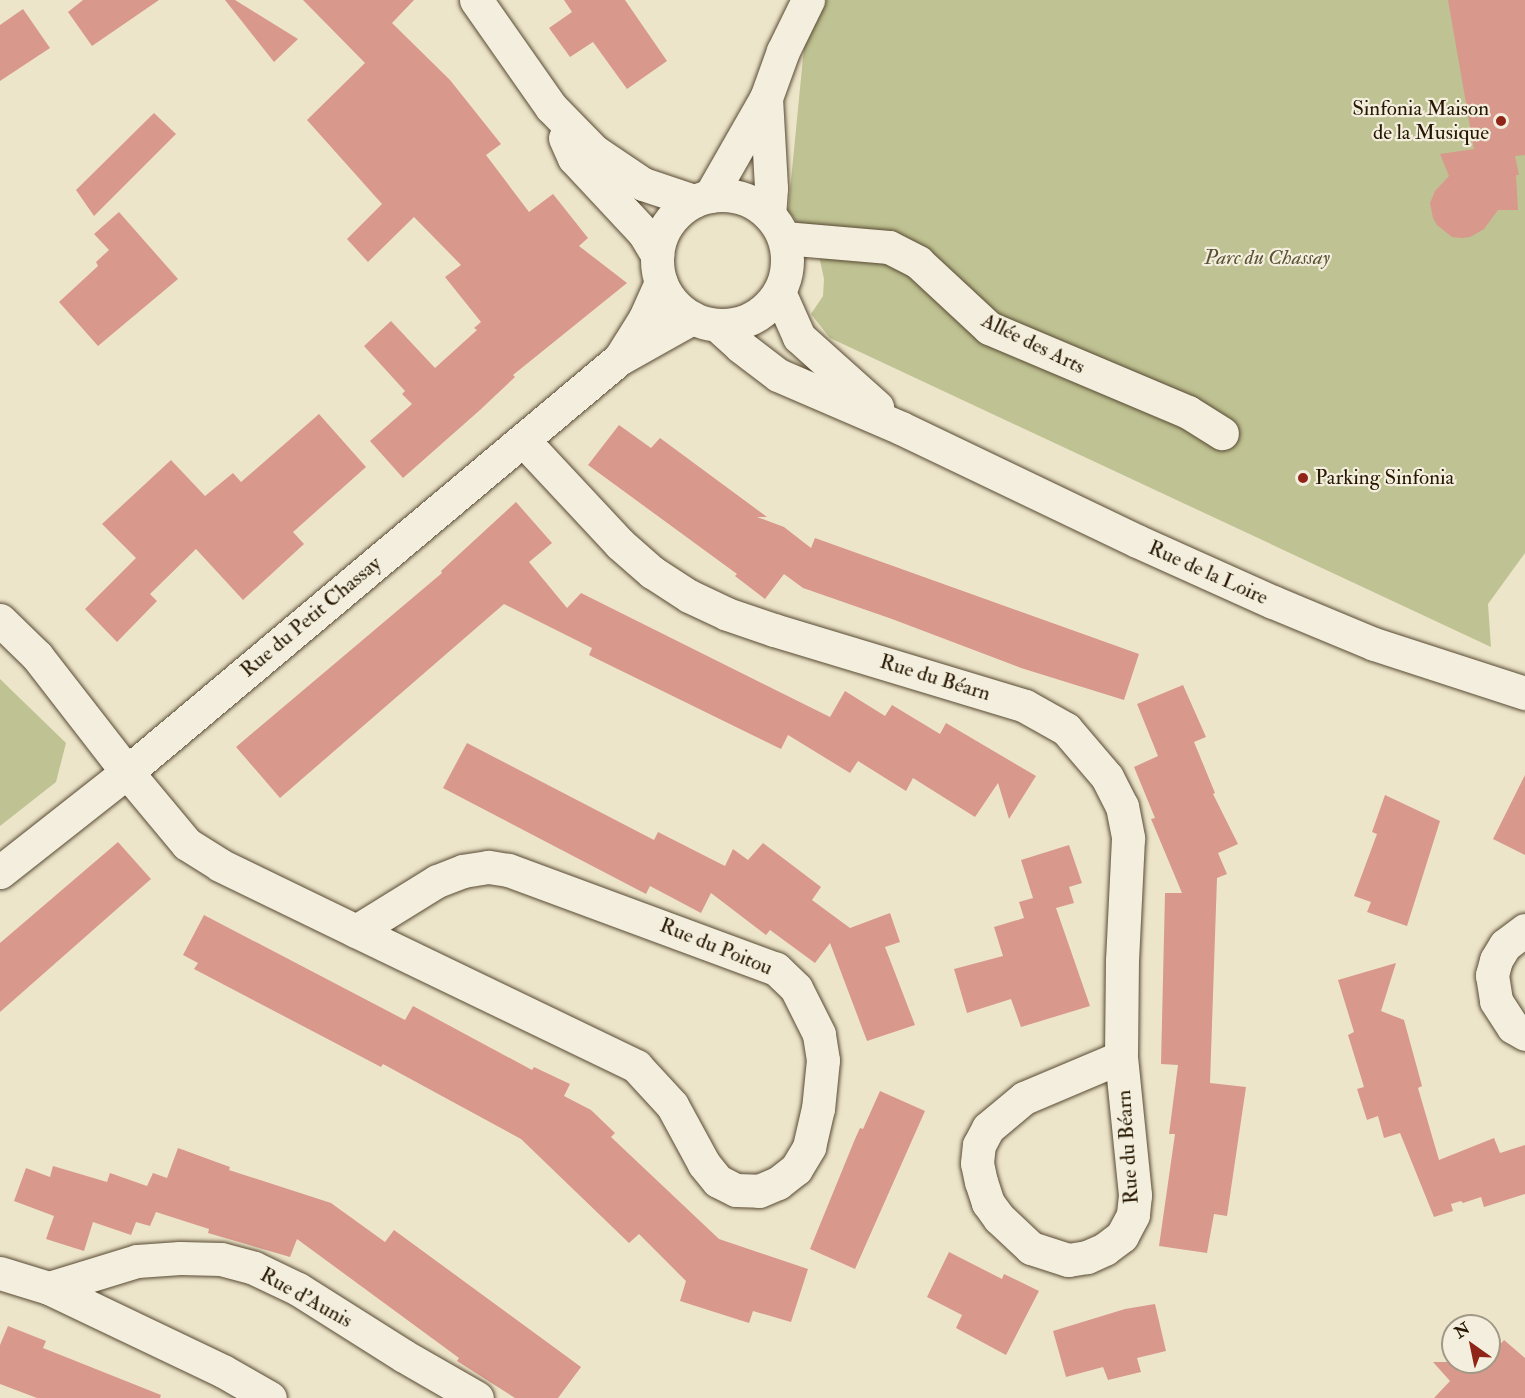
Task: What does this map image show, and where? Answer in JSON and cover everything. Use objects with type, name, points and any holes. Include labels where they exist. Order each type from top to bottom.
[{"type":"street","points":[[476,0],[550,107],[574,158],[644,232],[673,303],[705,321],[732,324],[759,314],[779,292],[786,275],[788,256],[777,226],[771,188],[766,98]]},
{"type":"street","points":[[659,268],[661,238],[669,223],[702,198],[766,98],[783,51],[808,0]]},
{"type":"street","points":[[550,107],[594,151],[643,184],[702,198],[735,196],[759,206],[777,226]]},
{"type":"street","name":"Allée des Arts","points":[[777,226],[889,247],[918,262],[989,327],[1188,412],[1222,433]]},
{"type":"street","name":"Rue du Petit Chassay","points":[[620,359],[645,318],[659,268]]},
{"type":"street","name":"Rue de la Loire","points":[[779,292],[804,343],[901,428]]},
{"type":"street","name":"Rue du Petit Chassay","points":[[0,872],[127,772],[620,359],[705,321]]},
{"type":"street","name":"Rue de la Loire","points":[[705,321],[778,375],[901,428],[1273,602],[1374,644],[1525,693]]},
{"type":"street","name":"Rue du Béarn","points":[[523,440],[620,544],[652,572],[689,596],[727,614],[765,627],[1025,706],[1066,729],[1107,777],[1122,806],[1128,838],[1120,1057],[1135,1195],[1133,1215],[1122,1236],[1105,1249],[1087,1257],[1068,1260],[1031,1248],[999,1218],[984,1192],[977,1162],[979,1145],[987,1128],[1024,1098],[1120,1057]]},
{"type":"street","name":"Rue du Poitou","points":[[0,620],[37,656],[127,772],[188,844],[220,865],[356,931],[636,1066],[672,1105],[704,1164],[718,1181],[736,1190],[759,1191],[778,1183],[796,1168],[809,1147],[818,1109],[823,1060],[819,1034],[796,988],[776,969],[508,870],[488,867],[463,871],[437,881],[356,931]]},
{"type":"street","points":[[1525,930],[1505,945],[1496,960],[1492,975],[1496,1001],[1512,1027],[1525,1034]]},
{"type":"street","name":"Rue d'Aunis","points":[[49,1288],[137,1261],[180,1258],[221,1259],[254,1268],[298,1288],[404,1356],[477,1398]]},
{"type":"street","points":[[0,1273],[49,1288],[223,1371],[270,1398]]},
{"type":"green space","name":"Parc du Chassay","points":[[825,0],[1525,0],[1525,553],[1488,604],[1491,647],[830,338],[811,314],[823,296],[824,279],[820,260],[811,238],[788,211],[806,27]]},
{"type":"green space","points":[[0,679],[66,743],[56,782],[0,826]]},
{"type":"building","points":[[83,0],[159,0],[92,46],[68,12]]},
{"type":"building","points":[[225,0],[235,0],[298,39],[274,62]]},
{"type":"building","points":[[303,0],[414,0],[392,23],[450,80],[501,144],[486,155],[529,212],[553,194],[588,238],[579,246],[627,283],[513,375],[515,377],[480,410],[403,478],[370,441],[412,404],[402,394],[405,391],[364,346],[391,321],[435,368],[477,330],[474,328],[481,322],[445,277],[461,265],[414,217],[368,262],[347,239],[382,204],[307,120],[365,63]]},
{"type":"building","points":[[564,0],[625,0],[667,61],[627,89],[593,42],[570,57],[549,28],[572,12]]},
{"type":"building","name":"Sinfonia Maison de la Musique","points":[[1448,0],[1525,0],[1525,155],[1515,156],[1519,175],[1516,175],[1518,210],[1498,210],[1484,229],[1470,237],[1462,238],[1452,237],[1437,225],[1430,203],[1435,191],[1449,176],[1440,154],[1474,149]]},
{"type":"building","points":[[23,9],[50,48],[0,81],[0,25]]},
{"type":"building","points":[[154,113],[176,134],[94,216],[76,190]]},
{"type":"building","points":[[119,212],[178,279],[98,346],[59,302],[98,266],[96,262],[109,250],[94,234]]},
{"type":"building","points":[[319,414],[366,467],[293,532],[304,544],[243,600],[196,549],[150,594],[157,601],[117,642],[85,609],[136,558],[102,524],[171,460],[205,496],[233,473],[241,482]]},
{"type":"building","points":[[619,425],[651,448],[660,438],[767,517],[757,517],[784,527],[811,548],[815,538],[1139,654],[1124,700],[1021,668],[803,588],[784,574],[765,599],[735,576],[737,574],[588,465]]},
{"type":"building","points":[[516,502],[552,543],[529,562],[567,608],[581,593],[830,717],[845,691],[885,716],[892,705],[940,734],[946,723],[1036,776],[1009,819],[998,783],[975,817],[913,778],[906,791],[858,761],[850,773],[788,735],[781,749],[589,655],[592,648],[504,604],[280,798],[236,747],[442,573],[441,571]]},
{"type":"building","points":[[1183,685],[1206,737],[1194,742],[1215,793],[1213,794],[1238,844],[1218,853],[1227,874],[1217,878],[1210,1083],[1246,1087],[1227,1216],[1214,1214],[1207,1253],[1159,1246],[1175,1134],[1169,1134],[1178,1065],[1161,1064],[1165,893],[1182,893],[1151,819],[1155,818],[1134,767],[1158,756],[1137,704]]},
{"type":"building","points":[[467,743],[654,840],[658,832],[725,866],[733,849],[748,860],[763,843],[821,887],[812,900],[850,928],[890,913],[900,942],[885,947],[915,1025],[867,1041],[830,943],[815,963],[770,930],[766,935],[711,893],[701,913],[650,886],[646,894],[443,788]]},
{"type":"building","points":[[1525,775],[1525,855],[1493,839]]},
{"type":"building","points":[[1385,795],[1440,821],[1407,926],[1367,912],[1371,902],[1354,896],[1377,834],[1372,832]]},
{"type":"building","points":[[118,842],[151,879],[0,1012],[0,943]]},
{"type":"building","points":[[1069,845],[1082,883],[1069,887],[1074,903],[1056,908],[1090,1006],[1021,1027],[1011,999],[967,1013],[954,969],[1003,956],[994,927],[1024,918],[1019,902],[1033,898],[1021,860]]},
{"type":"building","points":[[204,915],[405,1020],[413,1006],[532,1070],[534,1067],[570,1084],[564,1096],[591,1110],[615,1133],[611,1137],[719,1239],[808,1269],[791,1322],[753,1311],[749,1323],[680,1301],[686,1281],[639,1234],[629,1243],[521,1139],[383,1064],[381,1067],[194,969],[198,963],[183,955]]},
{"type":"building","points":[[1396,963],[1381,1011],[1404,1020],[1422,1086],[1418,1088],[1439,1160],[1494,1138],[1500,1153],[1525,1145],[1525,1194],[1484,1207],[1481,1197],[1463,1203],[1461,1201],[1451,1204],[1453,1211],[1434,1217],[1400,1133],[1384,1138],[1378,1116],[1367,1120],[1357,1089],[1364,1087],[1348,1035],[1354,1032],[1338,980]]},
{"type":"building","points":[[880,1091],[925,1111],[855,1269],[810,1249],[855,1139],[860,1128],[863,1129]]},
{"type":"building","points":[[178,1148],[230,1167],[229,1170],[331,1203],[385,1242],[394,1230],[581,1367],[558,1398],[515,1398],[457,1361],[459,1358],[297,1239],[290,1257],[208,1233],[209,1229],[156,1212],[150,1226],[136,1222],[131,1235],[93,1222],[84,1251],[46,1239],[54,1216],[14,1201],[26,1168],[50,1177],[53,1166],[107,1182],[110,1173],[147,1186],[153,1173],[167,1178]]},
{"type":"building","points":[[949,1252],[1002,1279],[1004,1274],[1039,1291],[1006,1355],[956,1328],[962,1315],[927,1297]]},
{"type":"building","points":[[1155,1304],[1166,1351],[1137,1358],[1141,1372],[1108,1380],[1103,1367],[1066,1377],[1053,1331],[1125,1309]]},
{"type":"building","points":[[8,1326],[46,1341],[43,1348],[161,1395],[160,1398],[37,1398],[0,1384],[0,1345]]},
{"type":"building","points":[[1504,1340],[1525,1358],[1525,1398],[1434,1398],[1450,1381],[1444,1374],[1501,1374],[1501,1343]]},
{"type":"building","points":[[1433,1362],[1441,1362],[1441,1371]]},
{"type":"place","name":"Sinfonia Maison de la Musique","points":[[1501,121]]},
{"type":"place","name":"Parking Sinfonia","points":[[1303,478]]}]
